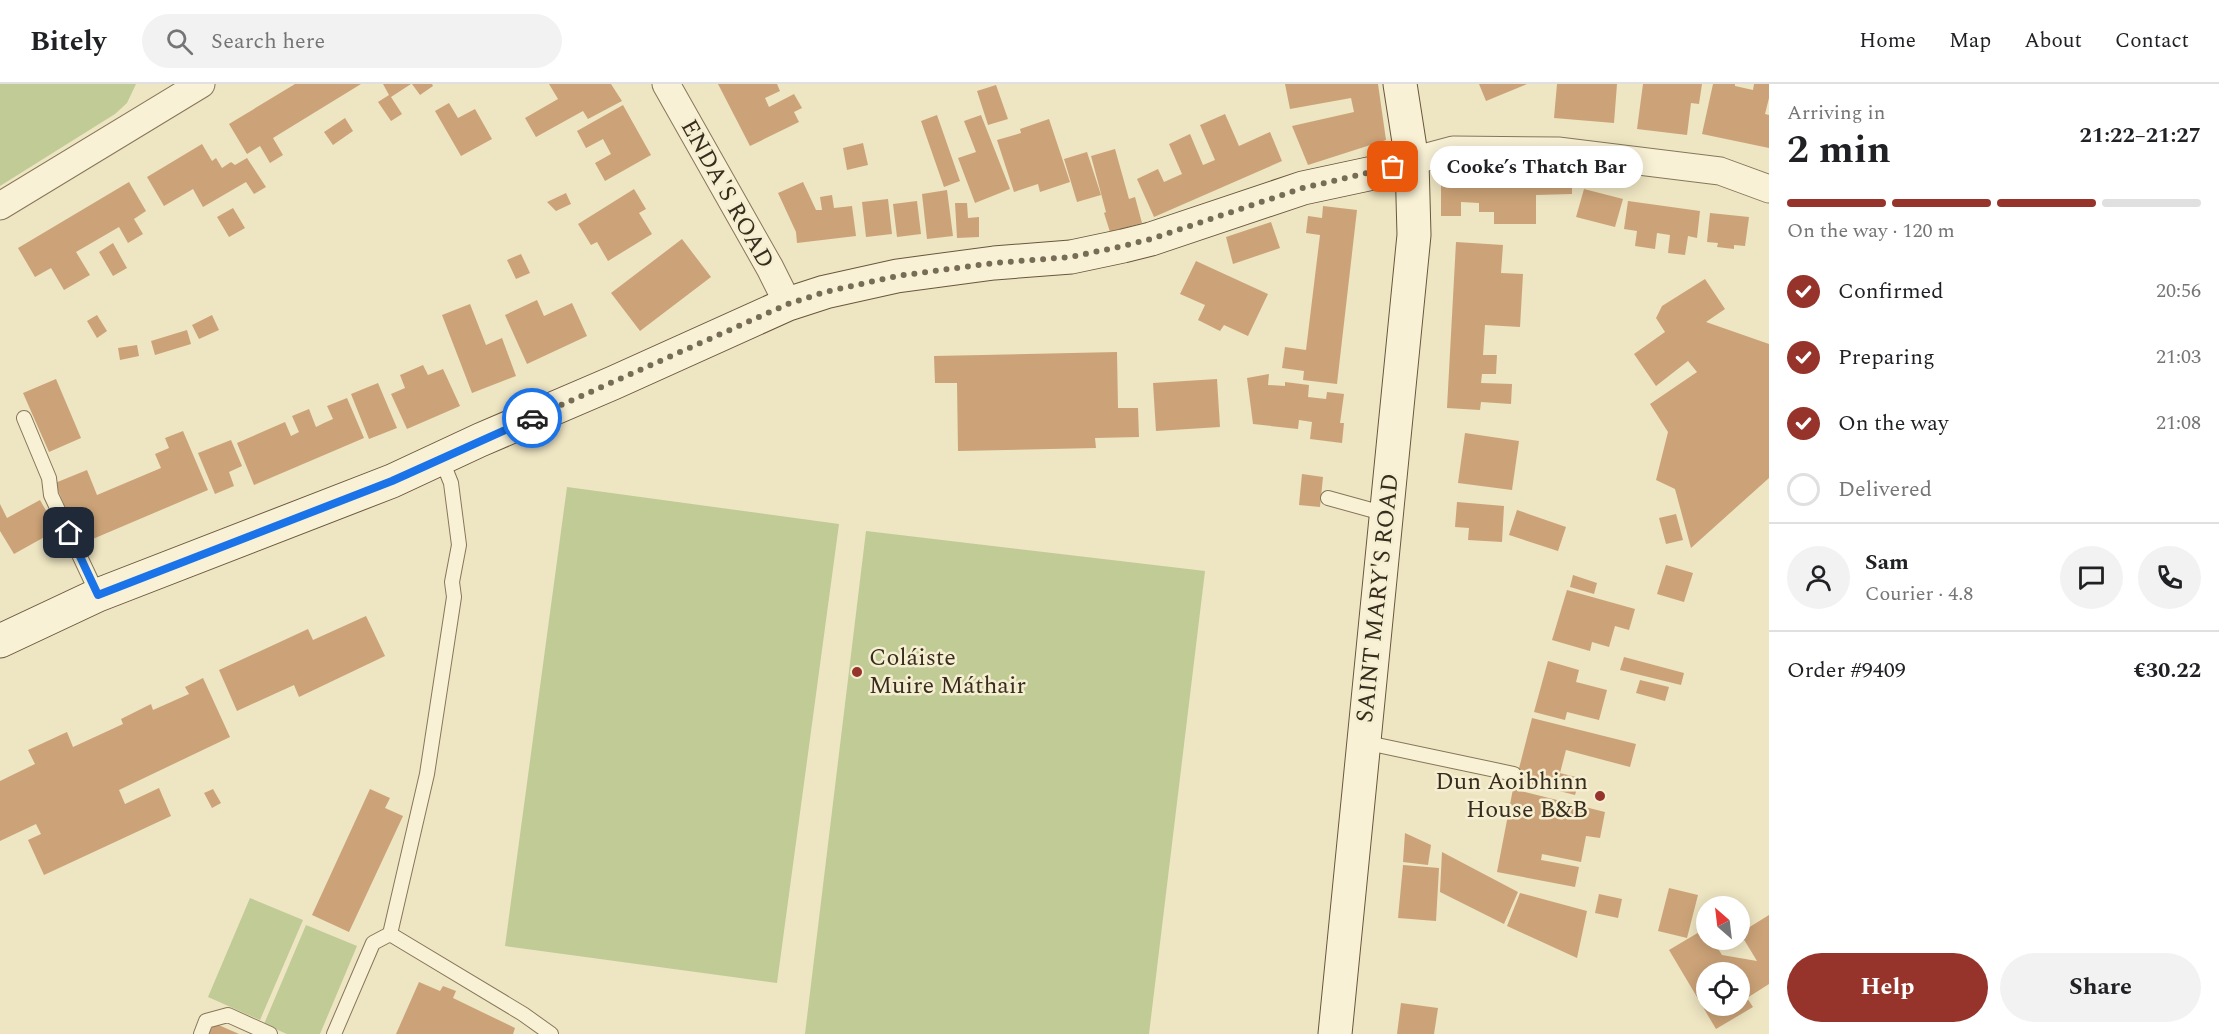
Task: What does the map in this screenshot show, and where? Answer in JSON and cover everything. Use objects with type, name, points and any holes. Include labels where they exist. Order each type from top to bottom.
[{"type":"street","name":"ENDA'S ROAD","points":[[666,84],[788,304]]},
{"type":"street","name":"SAINT MARY'S ROAD","points":[[1335,1034],[1414,235],[1412,161],[1400,84]]},
{"type":"street","points":[[0,206],[189,87]]},
{"type":"street","points":[[0,641],[98,595],[392,481],[788,304],[825,292],[897,276],[994,263],[1071,257],[1123,246],[1151,239],[1303,188],[1373,173],[1453,150],[1558,151],[1720,171],[1769,189]]},
{"type":"lane","points":[[24,418],[49,478],[51,495],[98,595]]},
{"type":"lane","points":[[334,1034],[373,943],[390,934],[427,774],[454,597],[452,582],[459,545],[451,483],[441,458]]},
{"type":"lane","points":[[1328,498],[1386,514]]},
{"type":"lane","points":[[1363,742],[1514,774]]},
{"type":"lane","points":[[390,934],[523,1014],[551,1034]]},
{"type":"lane","points":[[201,1034],[206,1021],[228,1015],[270,1034]]},
{"type":"green space","points":[[0,84],[136,84],[127,103],[115,114],[0,186]]},
{"type":"green space","points":[[567,487],[839,524],[777,983],[505,946]]},
{"type":"green space","points":[[866,531],[1205,571],[1149,1034],[805,1034]]},
{"type":"green space","points":[[250,898],[303,920],[260,1020],[208,997]]},
{"type":"green space","points":[[306,925],[357,946],[320,1034],[287,1034],[264,1024]]},
{"type":"building","points":[[295,84],[361,84],[273,138],[283,155],[270,163],[260,146],[247,154],[229,124]]},
{"type":"building","points":[[383,84],[411,84],[391,97],[402,114],[391,121],[378,102],[389,95]]},
{"type":"building","points":[[412,84],[432,84],[433,86],[420,95]]},
{"type":"building","points":[[549,84],[611,84],[622,101],[588,119],[583,111],[536,137],[525,118],[558,99]]},
{"type":"building","points":[[718,84],[777,84],[780,91],[765,98],[769,107],[794,94],[802,108],[794,112],[799,122],[750,146]]},
{"type":"building","points":[[1285,84],[1378,84],[1386,140],[1308,165],[1292,126],[1354,112],[1351,98],[1290,109]]},
{"type":"building","points":[[1479,84],[1527,84],[1486,101]]},
{"type":"building","points":[[1557,84],[1617,84],[1614,123],[1554,118]]},
{"type":"building","points":[[1643,84],[1702,84],[1699,104],[1691,103],[1687,135],[1637,129]]},
{"type":"building","points":[[1713,84],[1735,84],[1735,86],[1753,90],[1754,84],[1769,84],[1769,98],[1765,114],[1769,115],[1769,148],[1702,134]]},
{"type":"building","points":[[996,85],[1008,119],[988,125],[977,91]]},
{"type":"building","points":[[449,103],[458,118],[475,109],[492,139],[461,156],[435,111]]},
{"type":"building","points":[[623,105],[651,155],[605,181],[595,163],[611,154],[603,139],[586,148],[577,131]]},
{"type":"building","points":[[1225,114],[1239,146],[1270,132],[1282,161],[1154,217],[1137,179],[1158,169],[1164,182],[1182,174],[1169,144],[1190,134],[1203,165],[1215,160],[1200,125]]},
{"type":"building","points":[[937,115],[960,181],[944,187],[921,121]]},
{"type":"building","points":[[981,115],[1010,189],[975,203],[958,158],[976,152],[964,121]]},
{"type":"building","points":[[345,118],[353,131],[333,145],[324,132]]},
{"type":"building","points":[[1049,119],[1070,182],[1040,192],[1038,184],[1014,192],[997,140],[1021,133],[1020,129]]},
{"type":"building","points":[[863,143],[868,165],[847,170],[843,148]]},
{"type":"building","points":[[202,144],[212,161],[216,158],[222,168],[231,162],[235,165],[247,158],[266,187],[254,194],[246,182],[203,207],[193,189],[164,206],[147,177]]},
{"type":"building","points":[[1115,149],[1129,199],[1135,197],[1142,223],[1110,232],[1091,156]]},
{"type":"building","points":[[1087,152],[1101,195],[1077,202],[1064,159]]},
{"type":"building","points":[[1572,167],[1572,194],[1536,195],[1536,224],[1494,224],[1494,212],[1479,212],[1479,203],[1461,202],[1461,216],[1441,216],[1441,174],[1448,168]]},
{"type":"building","points":[[129,182],[146,211],[134,219],[143,234],[128,243],[119,227],[76,252],[90,275],[64,290],[51,268],[35,277],[18,248]]},
{"type":"building","points":[[803,182],[816,210],[822,210],[820,197],[832,195],[834,208],[852,206],[856,236],[797,243],[796,232],[778,193]]},
{"type":"building","points":[[634,189],[646,209],[639,213],[652,234],[608,261],[597,242],[591,245],[578,224]]},
{"type":"building","points":[[1584,189],[1623,199],[1615,227],[1576,217]]},
{"type":"building","points":[[947,190],[953,236],[927,239],[922,194]]},
{"type":"building","points":[[566,193],[571,204],[556,211],[547,202]]},
{"type":"building","points":[[888,199],[892,234],[866,237],[862,202]]},
{"type":"building","points":[[917,201],[921,234],[897,237],[893,204]]},
{"type":"building","points":[[1628,201],[1700,211],[1697,238],[1688,236],[1685,255],[1668,253],[1670,235],[1657,233],[1655,249],[1635,246],[1637,231],[1624,229]]},
{"type":"building","points":[[955,203],[967,203],[968,218],[979,217],[979,237],[957,238]]},
{"type":"building","points":[[1323,206],[1357,210],[1337,384],[1303,380],[1304,371],[1282,368],[1285,347],[1306,350],[1320,235],[1306,233],[1308,216],[1322,218]]},
{"type":"building","points":[[233,208],[245,228],[229,237],[217,217]]},
{"type":"building","points":[[1710,213],[1749,217],[1745,246],[1734,245],[1734,249],[1717,247],[1718,243],[1707,242]]},
{"type":"building","points":[[1271,222],[1280,248],[1233,264],[1226,237]]},
{"type":"building","points":[[682,239],[711,277],[640,331],[611,293]]},
{"type":"building","points":[[1456,242],[1503,245],[1501,273],[1523,274],[1520,327],[1485,325],[1483,355],[1497,355],[1496,374],[1482,374],[1481,383],[1512,384],[1511,404],[1481,402],[1480,410],[1447,408]]},
{"type":"building","points":[[113,243],[127,268],[113,276],[99,252]]},
{"type":"building","points":[[521,254],[530,273],[516,279],[507,260]]},
{"type":"building","points":[[1196,261],[1268,294],[1248,336],[1224,325],[1220,331],[1198,320],[1205,305],[1180,294]]},
{"type":"building","points":[[1705,279],[1725,309],[1706,322],[1769,344],[1769,478],[1691,548],[1675,489],[1656,480],[1668,432],[1650,404],[1697,372],[1688,361],[1656,386],[1634,354],[1665,332],[1656,318],[1662,306]]},
{"type":"building","points":[[537,300],[544,316],[572,303],[587,336],[527,364],[505,315]]},
{"type":"building","points":[[470,304],[486,345],[502,338],[516,376],[472,393],[442,315]]},
{"type":"building","points":[[97,315],[107,331],[97,338],[87,321]]},
{"type":"building","points":[[212,315],[219,330],[199,339],[192,325]]},
{"type":"building","points":[[187,330],[191,344],[155,355],[151,341]]},
{"type":"building","points":[[137,345],[139,356],[120,360],[118,348]]},
{"type":"building","points":[[1117,352],[1118,408],[1138,408],[1139,437],[1095,438],[1096,448],[958,451],[957,383],[935,383],[934,356]]},
{"type":"building","points":[[423,365],[428,375],[443,369],[460,406],[407,429],[391,394],[405,388],[400,375]]},
{"type":"building","points":[[1269,374],[1268,385],[1285,386],[1285,382],[1309,385],[1308,397],[1326,399],[1327,392],[1344,394],[1340,423],[1344,423],[1342,443],[1310,439],[1312,422],[1299,420],[1298,429],[1253,424],[1247,378]]},
{"type":"building","points":[[56,379],[81,438],[49,452],[23,393]]},
{"type":"building","points":[[1217,379],[1220,427],[1156,431],[1153,383]]},
{"type":"building","points":[[378,383],[397,428],[369,439],[351,394]]},
{"type":"building","points":[[347,398],[364,438],[254,485],[237,443],[285,422],[291,436],[299,432],[292,416],[309,409],[316,427],[333,419],[327,406]]},
{"type":"building","points":[[183,431],[208,490],[81,544],[55,483],[87,470],[97,495],[161,468],[155,454],[169,448],[165,438]]},
{"type":"building","points":[[1465,433],[1519,441],[1512,490],[1458,483]]},
{"type":"building","points":[[231,440],[242,466],[229,472],[234,486],[215,494],[198,453]]},
{"type":"building","points":[[1302,474],[1323,477],[1320,507],[1299,505]]},
{"type":"building","points":[[40,500],[57,530],[14,554],[0,531],[0,504],[7,518]]},
{"type":"building","points":[[1457,502],[1504,506],[1502,542],[1468,540],[1469,528],[1455,527]]},
{"type":"building","points":[[1517,510],[1566,527],[1558,551],[1509,535]]},
{"type":"building","points":[[1676,514],[1683,540],[1666,544],[1659,518]]},
{"type":"building","points":[[1666,565],[1693,573],[1684,602],[1657,594]]},
{"type":"building","points":[[1573,575],[1597,583],[1594,594],[1570,587]]},
{"type":"building","points":[[1567,590],[1635,609],[1629,630],[1615,626],[1609,647],[1592,642],[1590,651],[1552,640]]},
{"type":"building","points":[[366,616],[385,656],[299,697],[294,685],[237,711],[219,670],[308,629],[313,640]]},
{"type":"building","points":[[1624,657],[1684,673],[1681,685],[1620,670]]},
{"type":"building","points":[[1548,661],[1579,670],[1576,682],[1607,690],[1599,720],[1567,712],[1565,720],[1534,712]]},
{"type":"building","points":[[203,678],[230,737],[119,790],[125,804],[159,788],[171,816],[44,875],[28,840],[41,834],[36,824],[0,841],[0,781],[35,764],[28,750],[67,732],[73,747],[123,724],[121,719],[151,704],[153,710],[189,694],[185,687]]},
{"type":"building","points":[[1640,680],[1669,687],[1665,701],[1636,693]]},
{"type":"building","points":[[1532,718],[1636,744],[1630,767],[1566,750],[1560,773],[1580,778],[1575,795],[1516,780]]},
{"type":"building","points":[[213,789],[221,803],[212,808],[204,793]]},
{"type":"building","points":[[370,789],[390,798],[385,808],[403,816],[349,932],[312,915]]},
{"type":"building","points":[[1513,789],[1605,812],[1600,838],[1586,836],[1581,862],[1542,854],[1541,860],[1579,867],[1575,887],[1497,872]]},
{"type":"building","points":[[1405,833],[1431,845],[1428,865],[1403,862]]},
{"type":"building","points":[[1442,852],[1518,892],[1504,924],[1440,892]]},
{"type":"building","points":[[1403,865],[1439,868],[1436,921],[1398,918]]},
{"type":"building","points":[[1669,888],[1698,895],[1687,938],[1658,931]]},
{"type":"building","points":[[1520,893],[1587,911],[1577,958],[1507,926]]},
{"type":"building","points":[[1599,894],[1622,899],[1618,918],[1595,913]]},
{"type":"building","points":[[1769,915],[1769,984],[1750,996],[1750,962],[1696,962],[1696,995],[1669,950],[1696,934],[1696,950],[1719,950],[1722,955],[1757,961],[1750,949],[1750,927]]},
{"type":"building","points":[[419,982],[440,991],[443,986],[456,991],[453,998],[515,1028],[513,1034],[396,1034]]},
{"type":"building","points":[[1401,1003],[1438,1008],[1434,1034],[1397,1034]]},
{"type":"building","points":[[1708,1016],[1738,1016],[1716,1029]]},
{"type":"building","points":[[214,1023],[239,1034],[209,1034]]},
{"type":"way so far","points":[[532,418],[788,304],[825,292],[897,276],[994,263],[1071,257],[1123,246],[1191,226],[1267,198],[1393,167]]},
{"type":"place","name":"Cooke’s Thatch Bar","points":[[1393,167]]},
{"type":"place","name":"Coláiste Muire Máthair","points":[[857,672]]},
{"type":"place","name":"Dun Aoibhinn House B&B","points":[[1600,796]]},
{"type":"route","points":[[69,533],[98,595],[392,481],[532,418]]}]
